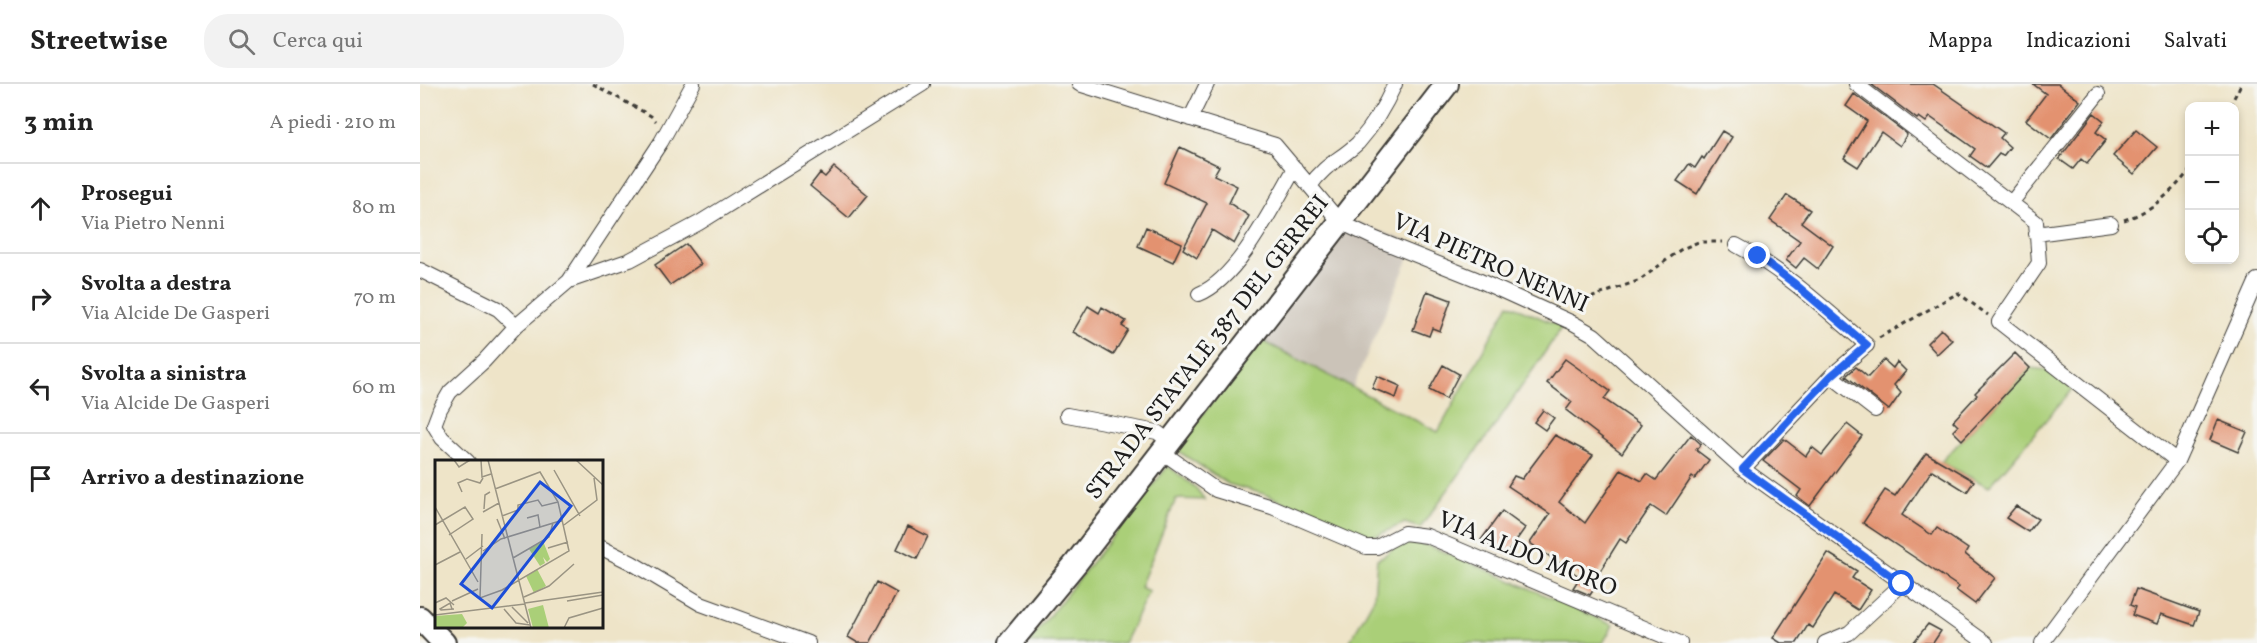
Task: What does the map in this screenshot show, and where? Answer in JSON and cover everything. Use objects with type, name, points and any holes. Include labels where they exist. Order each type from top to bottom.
[{"type":"main road","name":"STRADA STATALE 387 DEL GERREI","points":[[1010,643],[1166,447],[1447,84]]},
{"type":"main road","points":[[420,618],[444,643]]},
{"type":"street","points":[[466,460],[442,438],[434,425],[450,392],[483,362],[516,326],[569,281],[666,133],[693,84]]},
{"type":"street","points":[[569,281],[630,260],[699,224],[923,84]]},
{"type":"street","points":[[1079,84],[1275,145],[1340,222]]},
{"type":"street","points":[[1190,119],[1208,84]]},
{"type":"street","points":[[1310,186],[1320,171],[1357,143],[1381,114],[1395,84]]},
{"type":"street","points":[[1857,84],[2036,222],[2039,263],[1999,322],[2177,461]]},
{"type":"street","points":[[2011,203],[2098,94]]},
{"type":"street","points":[[1199,294],[1211,289],[1231,270],[1265,220],[1295,168]]},
{"type":"street","name":"VIA PIETRO NENNI","points":[[1340,222],[1568,321],[1594,335],[1743,469],[1986,643]]},
{"type":"street","points":[[2036,234],[2111,224]]},
{"type":"street","points":[[1736,245],[1758,256],[1795,284],[1867,345],[1831,376],[1743,469]]},
{"type":"street","points":[[420,270],[498,309],[516,326]]},
{"type":"street","points":[[2042,643],[2177,461],[2257,280]]},
{"type":"street","points":[[1831,376],[1875,410]]},
{"type":"street","name":"VIA ALDO MORO","points":[[1067,415],[1156,432],[1166,447],[1216,490],[1272,507],[1366,547],[1377,547],[1404,533],[1427,536],[1680,643]]},
{"type":"street","points":[[603,548],[701,604],[808,643]]},
{"type":"street","points":[[1825,643],[1849,633],[1902,584]]},
{"type":"path","points":[[593,84],[651,116],[666,133]]},
{"type":"path","points":[[2232,102],[2241,84]]},
{"type":"path","points":[[2111,224],[2141,214],[2157,204],[2185,175]]},
{"type":"path","points":[[1568,321],[1593,297],[1640,280],[1680,250],[1698,242],[1736,245]]},
{"type":"path","points":[[1867,345],[1958,293],[1999,322]]},
{"type":"shaded area","points":[[1353,220],[1415,244],[1353,387],[1261,340]]},
{"type":"green space","points":[[1509,304],[1562,327],[1494,427],[1420,528],[1405,523],[1377,535],[1368,536],[1264,494],[1228,484],[1175,449],[1261,340],[1438,432]]},
{"type":"green space","points":[[2030,368],[2047,370],[2074,387],[1989,487],[1941,462]]},
{"type":"green space","points":[[1168,466],[1196,488],[1205,500],[1176,499],[1140,587],[1149,591],[1124,643],[1028,643]]},
{"type":"green space","points":[[1415,541],[1455,556],[1613,625],[1603,643],[1349,643],[1374,598],[1377,559],[1399,543]]},
{"type":"building","points":[[1871,84],[1933,84],[2004,133],[2000,138],[2010,147],[2003,156],[1999,154],[1987,168],[1970,156],[1975,149],[1930,117],[1926,122],[1919,117],[1917,119]]},
{"type":"building","points":[[2033,84],[2058,84],[2080,101],[2051,139],[2026,120],[2046,94]]},
{"type":"building","points":[[1854,94],[1907,134],[1900,146],[1881,132],[1858,167],[1844,158],[1867,121],[1846,106]]},
{"type":"building","points":[[2094,113],[2104,121],[2096,132],[2106,140],[2087,164],[2081,159],[2073,169],[2059,159]]},
{"type":"building","points":[[2136,130],[2157,147],[2134,174],[2113,156]]},
{"type":"building","points":[[1722,131],[1732,137],[1697,194],[1677,181],[1689,164],[1695,168],[1702,157],[1704,159]]},
{"type":"building","points":[[1180,147],[1219,166],[1214,175],[1237,186],[1229,203],[1249,216],[1234,244],[1212,230],[1197,258],[1183,249],[1207,203],[1164,183]]},
{"type":"building","points":[[834,167],[868,195],[849,218],[810,186],[820,173],[825,177]]},
{"type":"building","points":[[1787,195],[1810,210],[1801,222],[1833,246],[1818,269],[1804,258],[1796,268],[1786,260],[1800,241],[1770,220]]},
{"type":"building","points":[[1146,227],[1182,243],[1173,262],[1138,246]]},
{"type":"building","points":[[686,244],[701,264],[670,285],[655,265]]},
{"type":"building","points":[[1427,291],[1451,300],[1440,331],[1432,328],[1429,336],[1413,330]]},
{"type":"building","points":[[1088,306],[1099,313],[1102,307],[1126,321],[1122,326],[1128,330],[1113,355],[1073,332]]},
{"type":"building","points":[[1941,329],[1952,340],[1937,354],[1927,343]]},
{"type":"building","points":[[2015,353],[2030,368],[1962,440],[1953,431],[1958,426],[1953,421],[1977,395],[1975,393]]},
{"type":"building","points":[[1565,359],[1610,391],[1604,399],[1641,425],[1622,453],[1566,410],[1572,402],[1547,383]]},
{"type":"building","points":[[1884,360],[1893,368],[1897,362],[1906,371],[1894,385],[1901,393],[1889,410],[1846,376],[1856,367],[1868,377]]},
{"type":"building","points":[[1443,365],[1459,374],[1446,399],[1429,390]]},
{"type":"building","points":[[1377,376],[1400,386],[1396,398],[1372,388]]},
{"type":"building","points":[[1543,410],[1554,418],[1545,430],[1534,422]]},
{"type":"building","points":[[2218,420],[2247,432],[2238,452],[2210,440]]},
{"type":"building","points":[[1847,424],[1862,436],[1810,506],[1797,496],[1801,490],[1763,461],[1784,439],[1806,456],[1812,447],[1822,455]]},
{"type":"building","points":[[1555,435],[1593,455],[1559,502],[1585,523],[1621,470],[1642,481],[1647,474],[1656,480],[1691,435],[1701,444],[1696,450],[1709,460],[1695,479],[1692,477],[1666,516],[1651,506],[1626,543],[1620,539],[1597,576],[1601,579],[1590,595],[1573,588],[1580,577],[1530,543],[1550,514],[1508,486],[1514,476],[1522,479]]},
{"type":"building","points":[[1926,453],[1974,481],[1967,492],[1932,470],[1902,515],[1932,535],[1937,528],[1968,549],[1965,554],[1995,578],[1975,604],[1956,590],[1959,587],[1863,523],[1885,490],[1895,496]]},
{"type":"building","points":[[2016,506],[2038,519],[2028,532],[2006,518]]},
{"type":"building","points":[[1502,511],[1525,528],[1506,555],[1481,540]]},
{"type":"building","points":[[908,526],[928,536],[917,559],[897,549]]},
{"type":"building","points":[[1828,553],[1857,571],[1852,578],[1871,590],[1858,610],[1834,595],[1813,628],[1808,625],[1797,643],[1781,643],[1773,638]]},
{"type":"building","points":[[877,582],[897,593],[870,643],[858,643],[848,637]]},
{"type":"building","points":[[2136,589],[2199,612],[2194,625],[2161,614],[2157,624],[2132,615],[2135,607],[2130,605]]},
{"type":"building","points":[[1928,624],[1941,631],[1933,643],[1913,643]]},
{"type":"route","points":[[1758,256],[1867,345],[1831,376],[1743,469],[1902,584]]}]
